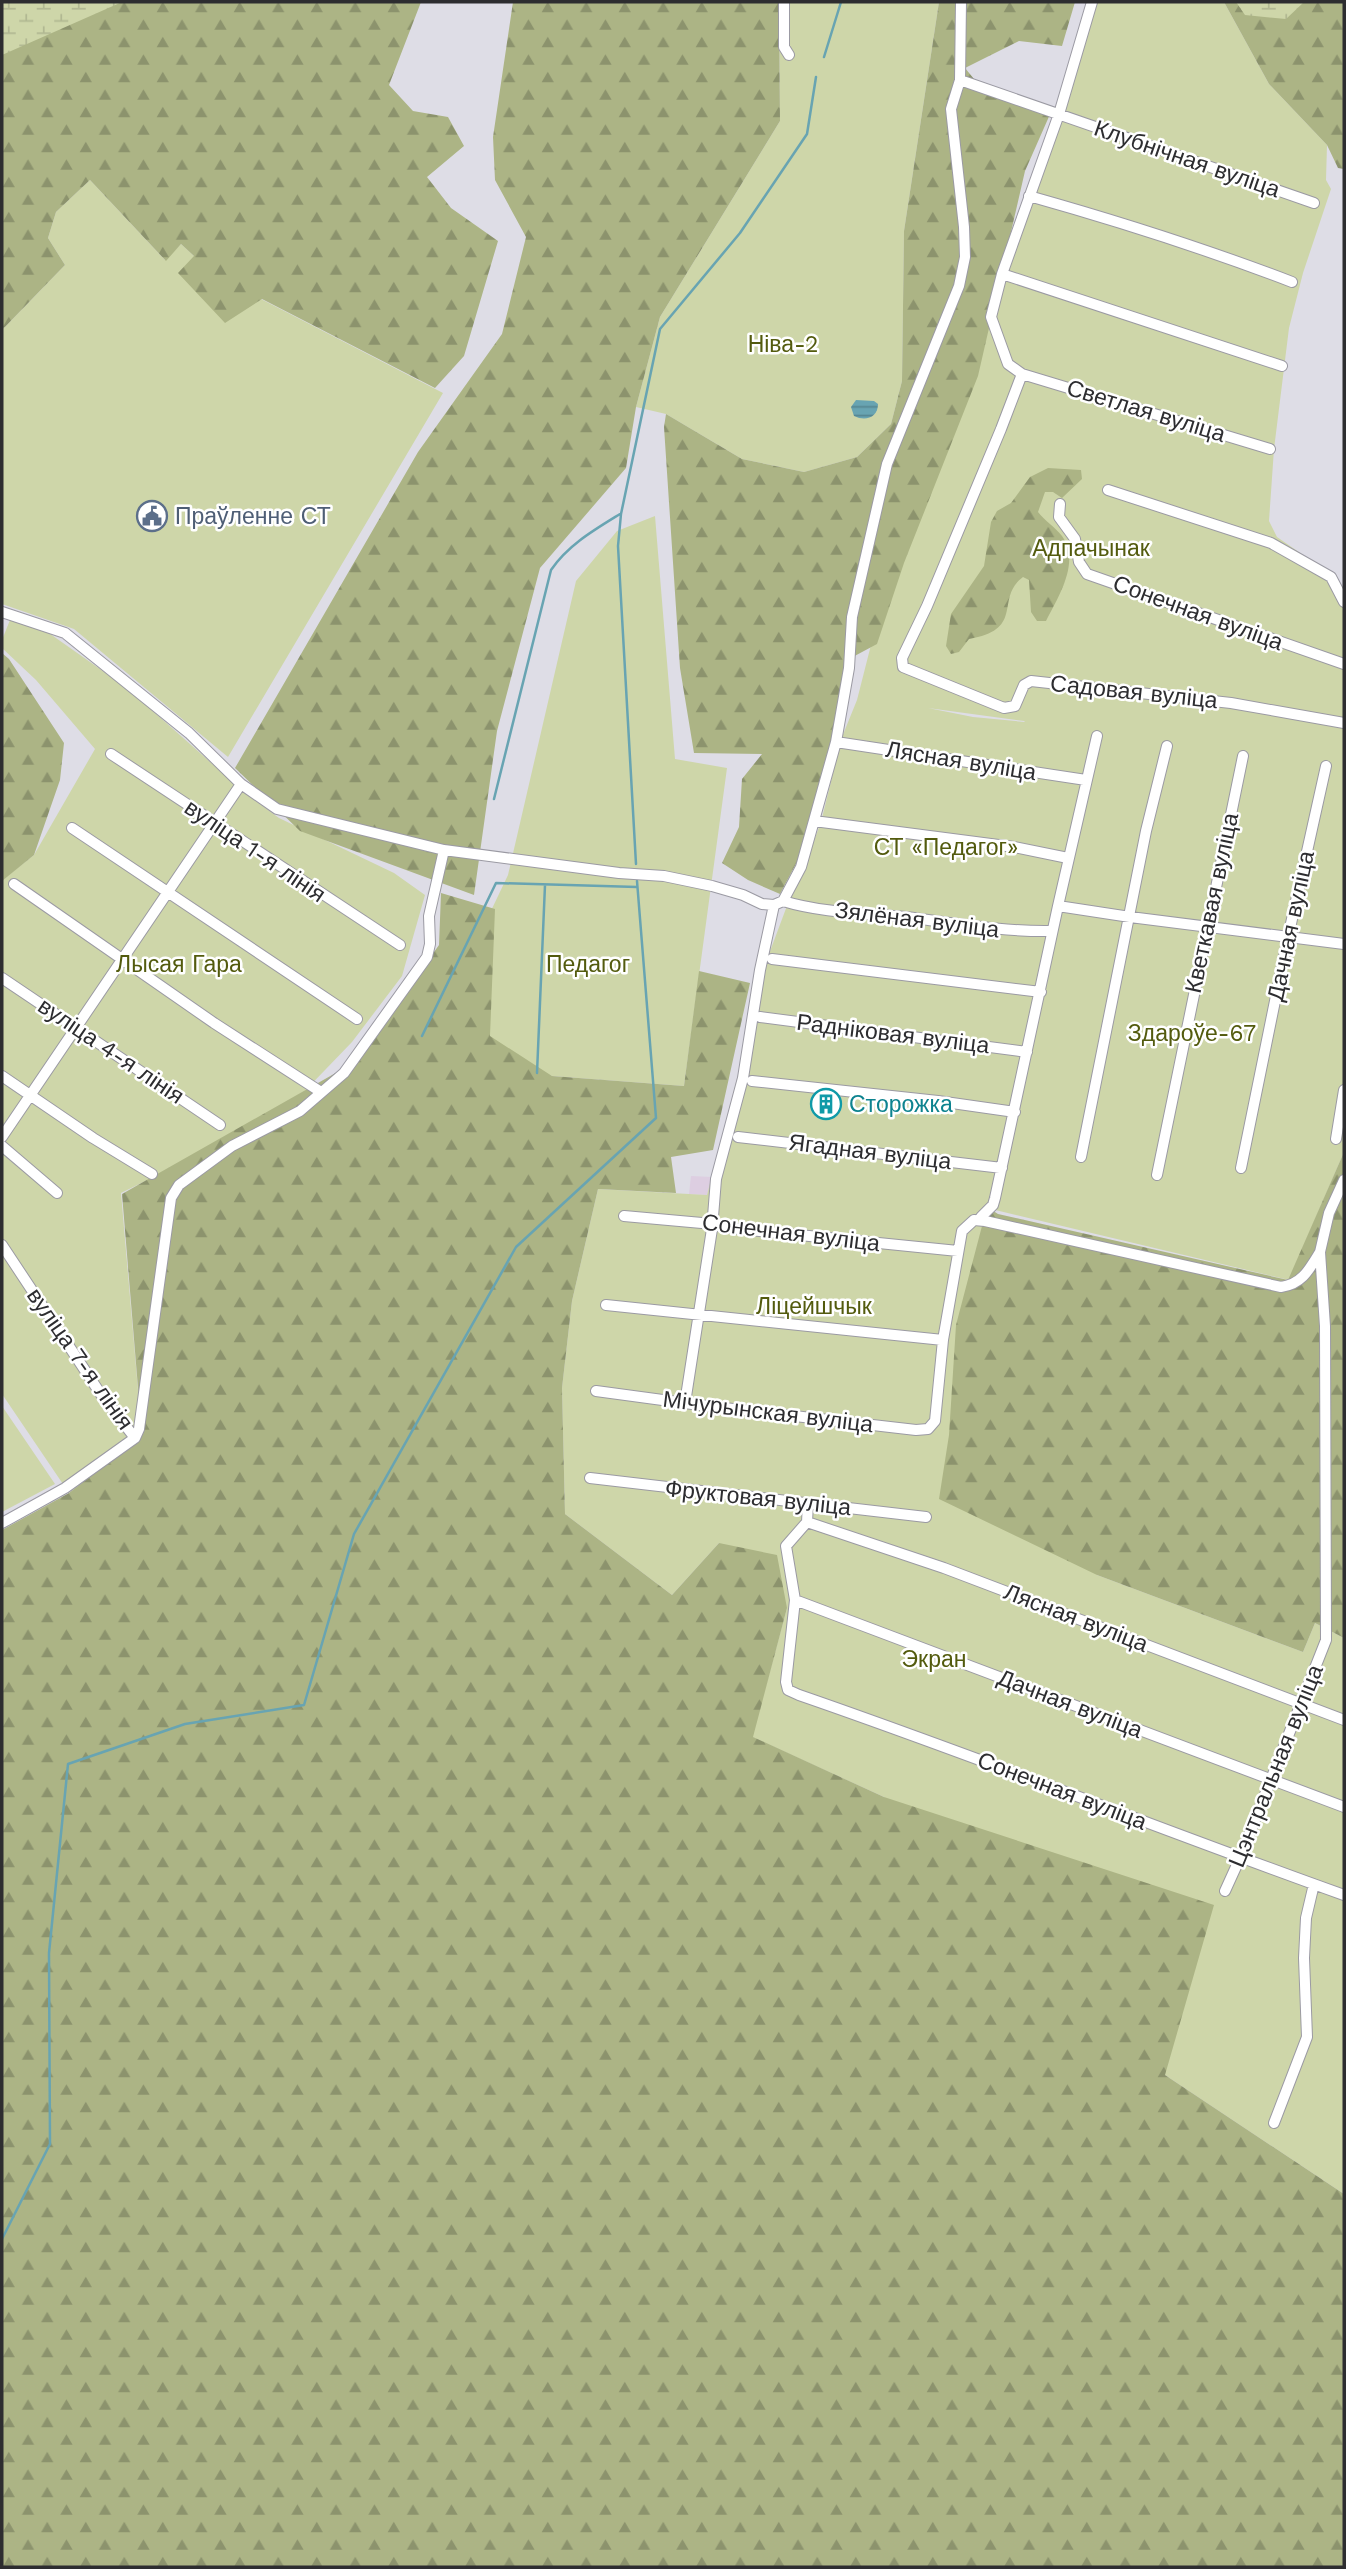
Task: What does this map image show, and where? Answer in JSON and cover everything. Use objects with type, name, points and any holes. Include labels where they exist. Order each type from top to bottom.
[{"type":"street","points":[[784,2],[784,47],[789,55]]},
{"type":"street","points":[[685,1403],[713,1224],[716,1179],[743,1078],[760,970],[778,903],[801,867],[836,742],[849,668],[852,617],[887,464],[960,285],[965,257],[964,227],[951,108],[960,80],[961,2]]},
{"type":"street","points":[[1022,374],[1007,364],[991,317],[1002,274],[1059,114],[1092,2]]},
{"type":"street","name":"Клубнічная вуліца","points":[[960,80],[1314,203]]},
{"type":"street","points":[[1029,196],[1243,263],[1292,282]]},
{"type":"street","points":[[1002,274],[1282,366]]},
{"type":"street","name":"Светлая вуліца","points":[[1022,374],[1270,449]]},
{"type":"street","name":"Садовая вуліца","points":[[1022,374],[927,606],[902,658],[903,667],[1004,708],[1015,706],[1027,683],[1037,681],[1231,703],[1344,723]]},
{"type":"street","points":[[1108,490],[1271,543],[1331,577],[1344,602]]},
{"type":"street","name":"Сонечная вуліца","points":[[1059,504],[1059,517],[1075,539],[1079,562],[1087,574],[1344,664]]},
{"type":"street","name":"Зялёная вуліца","points":[[2,612],[65,634],[189,733],[241,784],[277,808],[444,850],[619,873],[663,876],[712,886],[762,904],[778,903],[914,918],[992,930],[1052,931]]},
{"type":"street","points":[[985,1221],[981,1217],[993,1205],[1002,1168],[1068,858],[1097,736]]},
{"type":"street","name":"Лясная вуліца","points":[[836,742],[1086,779]]},
{"type":"street","points":[[1081,1157],[1146,831],[1167,746]]},
{"type":"street","name":"вуліца 1-я лінія","points":[[111,754],[400,945]]},
{"type":"street","name":"Кветкавая вуліца","points":[[1157,1175],[1243,756]]},
{"type":"street","name":"Дачная вуліца","points":[[1241,1168],[1326,766]]},
{"type":"street","points":[[2,1137],[241,784]]},
{"type":"street","points":[[814,821],[1014,847],[1068,858]]},
{"type":"street","points":[[72,828],[356,1019]]},
{"type":"street","points":[[2,1523],[65,1488],[135,1438],[139,1429],[171,1198],[179,1185],[232,1146],[300,1111],[344,1073],[427,957],[430,944],[429,916],[444,850]]},
{"type":"street","points":[[14,884],[214,1023],[321,1092]]},
{"type":"street","points":[[1058,906],[1130,918],[1344,944]]},
{"type":"street","points":[[772,959],[1041,992]]},
{"type":"street","name":"вуліца 4-я лінія","points":[[2,978],[220,1125]]},
{"type":"street","name":"Радніковая вуліца","points":[[760,1017],[1027,1052]]},
{"type":"street","points":[[2,1076],[93,1138],[152,1174]]},
{"type":"street","points":[[752,1081],[1015,1112]]},
{"type":"street","points":[[1336,1139],[1344,1090]]},
{"type":"street","name":"Ягадная вуліца","points":[[738,1137],[1002,1168]]},
{"type":"street","points":[[2,1146],[57,1193]]},
{"type":"street","points":[[606,1305],[943,1340],[962,1231],[974,1220],[1281,1287],[1303,1278],[1320,1252],[1329,1213],[1344,1180]]},
{"type":"street","name":"Сонечная вуліца","points":[[624,1216],[958,1251]]},
{"type":"street","name":"вуліца 7-я лінія","points":[[2,1245],[100,1393],[135,1438]]},
{"type":"street","name":"Цэнтральная вуліца","points":[[1225,1891],[1326,1640],[1325,1326],[1320,1252]]},
{"type":"street","name":"Мічурынская вуліца","points":[[596,1391],[916,1430],[928,1429],[935,1421],[943,1340]]},
{"type":"street","name":"Фруктовая вуліца","points":[[590,1478],[926,1517]]},
{"type":"street","points":[[795,1600],[786,1546],[807,1522],[808,1503]]},
{"type":"street","name":"Лясная вуліца","points":[[807,1522],[944,1568],[1344,1720]]},
{"type":"street","name":"Сонечная вуліца","points":[[795,1600],[786,1682],[788,1690],[1344,1895]]},
{"type":"street","name":"Дачная вуліца","points":[[795,1600],[1344,1807]]},
{"type":"street","points":[[1274,2123],[1307,2037],[1304,1958],[1306,1918],[1314,1884]]},
{"type":"shaded area","points":[[691,1176],[712,1177],[707,1195],[689,1194]]},
{"type":"green space","points":[[2,2],[421,2],[389,85],[413,111],[448,117],[464,146],[427,177],[451,208],[498,241],[464,356],[435,388],[262,299],[225,323],[178,273],[194,256],[181,244],[166,261],[90,180],[56,212],[48,238],[65,265],[2,330]]},
{"type":"green space","points":[[2,2],[122,2],[2,55]]},
{"type":"green space","points":[[513,2],[779,2],[780,121],[660,317],[636,407],[626,468],[540,568],[497,731],[474,895],[300,831],[235,768],[418,452],[502,334],[526,237],[495,180],[493,137]]},
{"type":"green space","name":"Ніва-2","points":[[779,2],[939,2],[904,231],[902,381],[891,424],[857,457],[804,472],[742,459],[666,414],[636,407],[660,317],[780,121]]},
{"type":"green space","points":[[939,2],[1075,2],[1062,46],[1019,41],[965,68],[983,90],[1051,112],[1025,171],[978,376],[904,563],[877,644],[849,659],[819,820],[780,894],[748,880],[722,863],[739,827],[742,779],[762,754],[694,753],[680,668],[664,427],[666,414],[742,459],[804,472],[857,457],[891,424],[902,381],[904,231]]},
{"type":"green space","points":[[1088,2],[1224,2],[1269,84],[1327,145],[1326,180],[1331,189],[1303,273],[1289,328],[1274,449],[1269,521],[1277,537],[1319,566],[1344,596],[1344,1152],[1289,1280],[987,1208],[1097,1575],[1303,1652],[1315,1623],[1344,1638],[1344,2194],[1165,2075],[884,1797],[752,1737],[787,1608],[719,1543],[672,1595],[565,1514],[562,1388],[572,1301],[598,1189],[707,1195],[769,954],[819,820],[804,867],[821,822],[842,737],[857,700],[888,578],[1054,113]],"holes":[[[928,708],[1024,721],[973,717]]]},
{"type":"green space","points":[[1224,2],[1344,2],[1344,169],[1338,168],[1327,145],[1269,84]]},
{"type":"green space","points":[[1236,2],[1304,2],[1286,19],[1245,15]]},
{"type":"green space","points":[[90,180],[165,260],[181,244],[194,256],[261,299],[443,393],[228,757],[74,629],[2,604],[2,330],[65,265],[48,238],[56,212]]},
{"type":"green space","points":[[1048,468],[1081,470],[1082,479],[1062,498],[1053,492],[1045,492],[1038,512],[1062,536],[1069,557],[1066,579],[1046,621],[1037,621],[1031,612],[1029,580],[1023,577],[1010,595],[1003,621],[997,628],[969,639],[959,652],[951,654],[946,646],[951,614],[984,566],[991,522],[997,511],[1011,503],[1030,477]]},
{"type":"green space","name":"Педагог","points":[[655,516],[675,759],[727,768],[684,1086],[552,1076],[430,1039],[508,875],[576,581],[617,531]]},
{"type":"green space","name":"Лысая Гара","points":[[10,620],[46,631],[127,688],[244,792],[279,818],[394,873],[425,895],[402,976],[352,1042],[298,1098],[225,1142],[121,1193],[142,1436],[69,1493],[2,1394],[2,880],[34,855],[95,749],[36,680],[2,648],[2,640]]},
{"type":"green space","points":[[2,653],[9,659],[64,743],[60,780],[34,855],[2,881]]},
{"type":"green space","points":[[441,893],[495,909],[490,1036],[552,1076],[684,1086],[699,971],[750,983],[713,1150],[671,1157],[676,1193],[598,1189],[572,1301],[562,1388],[565,1514],[672,1595],[719,1543],[777,1555],[787,1608],[753,1737],[884,1797],[1214,1905],[1165,2075],[1344,2194],[1344,2567],[2,2567],[2,1530],[69,1493],[142,1436],[122,1194],[355,1062],[439,945]]},
{"type":"green space","points":[[1344,1152],[1344,1638],[1315,1623],[1303,1652],[1097,1575],[939,1499],[949,1435],[956,1325],[987,1207],[998,1214],[1288,1280]]},
{"type":"green space","points":[[2,1406],[55,1484],[2,1512]]},
{"type":"water","points":[[856,400],[874,401],[878,404],[874,415],[867,418],[854,416],[851,407]]},
{"type":"waterway","points":[[824,57],[841,2]]},
{"type":"waterway","points":[[636,864],[618,546],[621,514],[660,329],[740,233],[807,134],[816,77]]},
{"type":"waterway","points":[[494,799],[551,570],[573,546],[620,514]]},
{"type":"waterway","points":[[2,2239],[50,2144],[49,1953],[68,1764],[185,1724],[304,1705],[354,1534],[516,1247],[656,1118],[637,881]]},
{"type":"waterway","points":[[422,1036],[496,883],[637,887]]},
{"type":"waterway","points":[[537,1073],[545,885]]},
{"type":"place","name":"Праўленне СТ","points":[[152,516]]},
{"type":"place","name":"Сторожка","points":[[826,1104]]},
{"type":"park label","name":"Адпачынак","points":[[1091,548]]},
{"type":"park label","name":"СТ «Педагог»","points":[[946,847]]},
{"type":"park label","name":"Здароўе-67","points":[[1192,1033]]},
{"type":"park label","name":"Ліцейшчык","points":[[814,1306]]},
{"type":"park label","name":"Экран","points":[[934,1659]]}]
